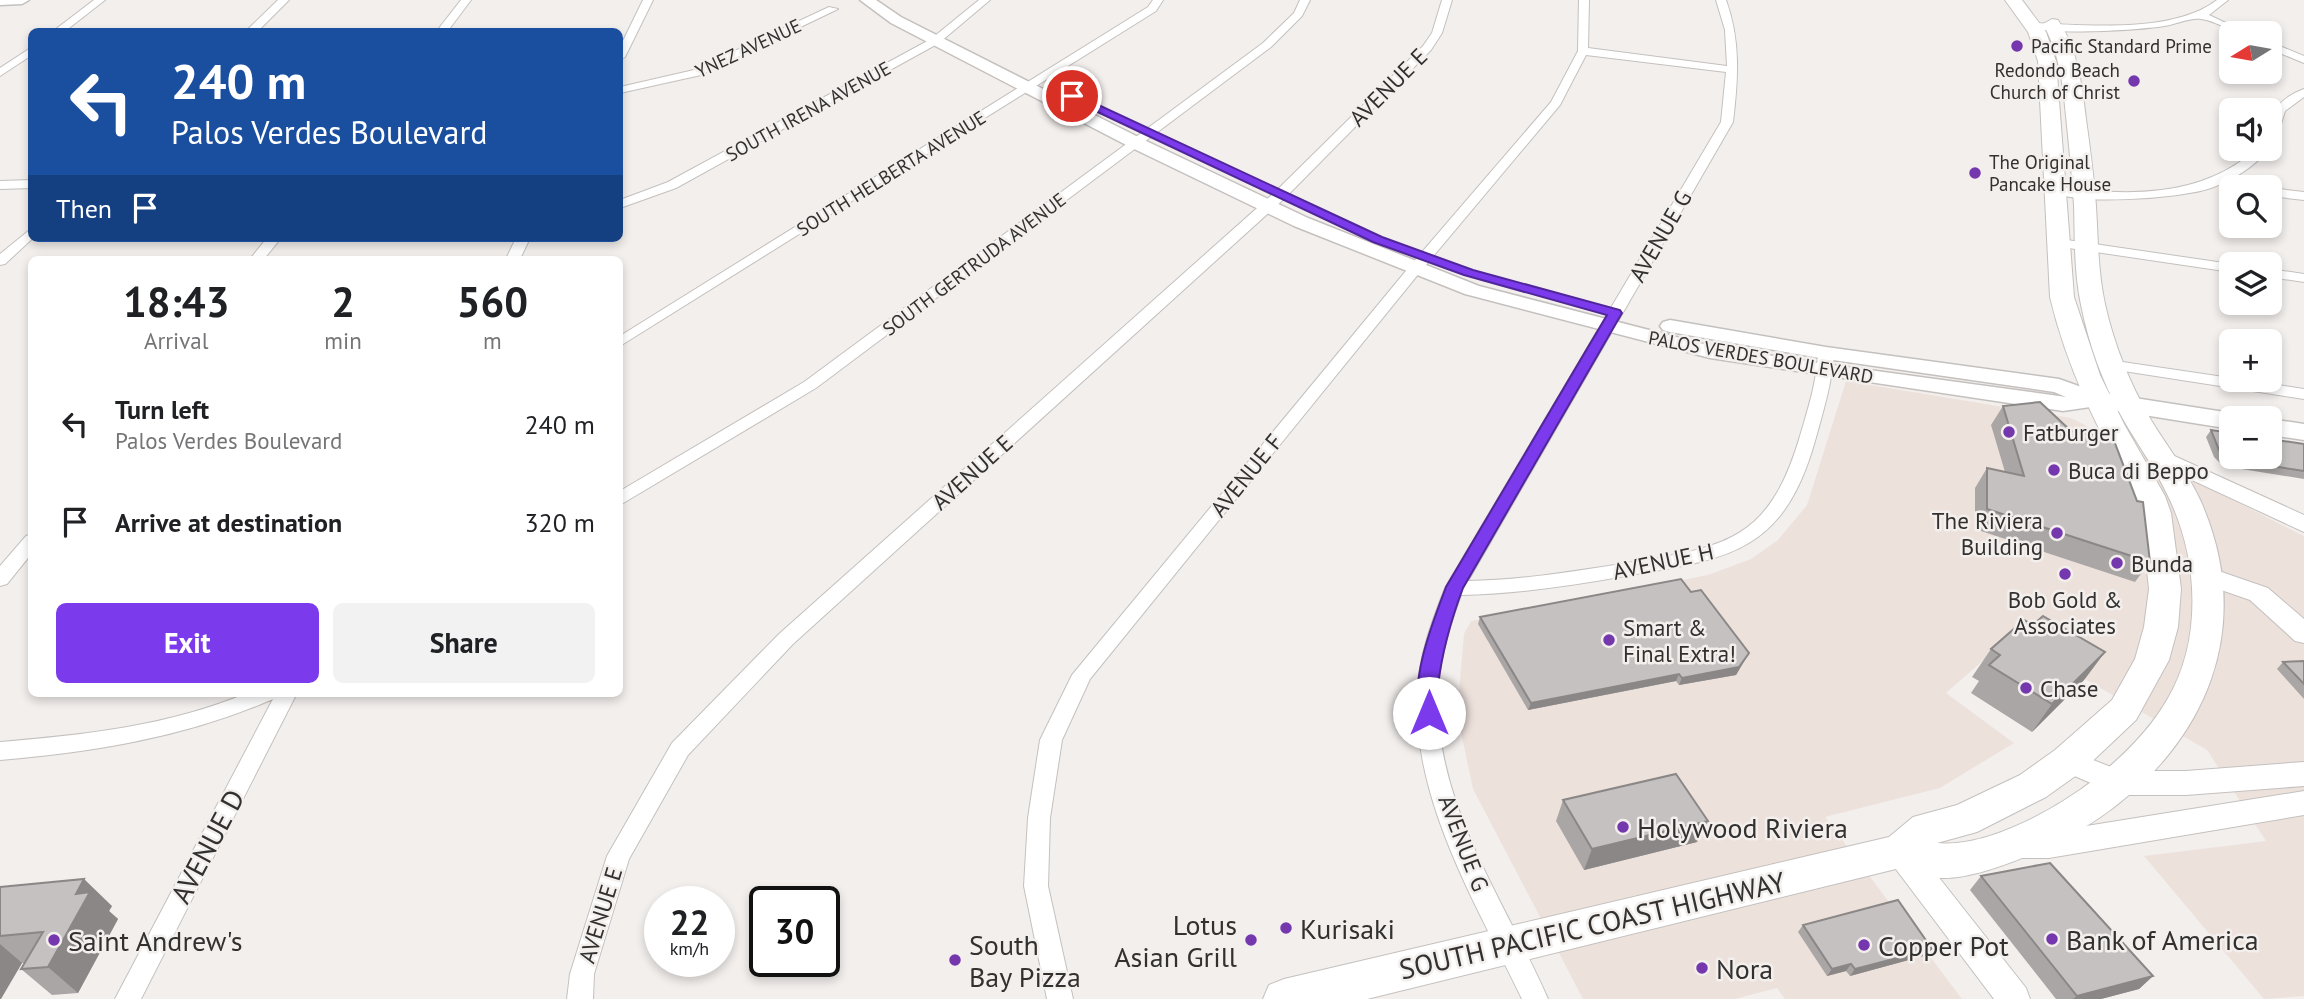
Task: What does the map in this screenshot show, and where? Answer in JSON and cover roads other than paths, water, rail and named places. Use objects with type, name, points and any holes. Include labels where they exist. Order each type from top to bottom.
[{"type":"highway","name":"SOUTH PACIFIC COAST HIGHWAY","points":[[1284,999],[1900,851],[1927,829],[1965,820],[2033,786],[2068,761],[2124,710],[2152,660],[2161,627],[2165,589],[2156,513],[2150,496],[2096,400],[2079,359],[2064,305],[2047,61],[2039,35],[2012,0]]},
{"type":"highway","name":"SOUTH PACIFIC COAST HIGHWAY","points":[[1900,851],[1945,862],[2008,845],[2057,823],[2119,783],[2169,731],[2198,676],[2208,640],[2211,603],[2207,576],[2188,506],[2129,406],[2109,365],[2092,303],[2085,246],[2085,196],[2069,64],[2054,27],[2031,0]]},
{"type":"highway","points":[[2156,513],[2172,523],[2182,563],[2207,576]]},
{"type":"main road","points":[[0,1],[22,0]]},
{"type":"main road","name":"PALOS VERDES BOULEVARD","points":[[867,0],[883,13],[941,37],[1274,200],[1311,227],[1420,264],[1472,290],[1610,320],[1710,352],[1826,362],[2069,405],[2096,400],[2219,419]]},
{"type":"main road","name":"PALOS VERDES BOULEVARD","points":[[892,0],[941,37]]},
{"type":"main road","points":[[2282,429],[2304,432]]},
{"type":"street","points":[[62,28],[100,0]]},
{"type":"street","points":[[254,28],[284,0]]},
{"type":"street","points":[[444,28],[466,0]]},
{"type":"street","points":[[623,51],[648,0]]},
{"type":"street","name":"SOUTH IRENA AVENUE","points":[[623,203],[672,185],[941,37],[985,0]]},
{"type":"street","name":"SOUTH HELBERTA AVENUE","points":[[623,340],[1152,9],[1158,0]]},
{"type":"street","name":"SOUTH GERTRUDA AVENUE","points":[[623,497],[810,385],[1267,45],[1298,14],[1305,0]]},
{"type":"street","name":"AVENUE E","points":[[580,999],[582,974],[618,856],[680,749],[786,639],[1274,200],[1427,48],[1437,33],[1447,0]]},
{"type":"street","name":"AVENUE F","points":[[1060,999],[1036,886],[1039,818],[1051,740],[1082,675],[1556,103],[1583,51],[1584,0]]},
{"type":"street","name":"AVENUE G","points":[[1535,999],[1450,816],[1431,737],[1427,690],[1437,635],[1454,587],[1727,121],[1733,70],[1729,19],[1721,0]]},
{"type":"street","points":[[2033,26],[2121,28],[2187,19],[2218,7],[2223,0]]},
{"type":"street","name":"YNEZ AVENUE","points":[[623,89],[697,74],[832,9]]},
{"type":"street","points":[[2201,15],[2219,23]]},
{"type":"street","points":[[2282,50],[2304,60]]},
{"type":"street","points":[[1583,51],[1733,70]]},
{"type":"street","points":[[0,73],[28,53]]},
{"type":"street","points":[[2282,108],[2304,92]]},
{"type":"street","points":[[2200,187],[2247,161]]},
{"type":"street","points":[[0,186],[28,184]]},
{"type":"street","points":[[2056,190],[2085,196],[2200,187],[2219,188]]},
{"type":"street","points":[[2282,193],[2304,196]]},
{"type":"street","points":[[0,261],[28,236]]},
{"type":"street","points":[[259,256],[271,242]]},
{"type":"street","points":[[2060,243],[2219,266]]},
{"type":"street","points":[[2282,275],[2304,278]]},
{"type":"street","name":"AVENUE H","points":[[1454,587],[1506,588],[1575,579],[1704,556],[1742,539],[1765,523],[1793,482],[1826,362]]},
{"type":"street","points":[[2109,365],[2304,394]]},
{"type":"street","points":[[2159,456],[2304,524]]},
{"type":"street","points":[[0,579],[28,545]]},
{"type":"street","points":[[2207,576],[2259,594],[2304,634]]},
{"type":"street","points":[[0,751],[106,740],[196,719],[241,706],[260,697]]},
{"type":"street","name":"AVENUE D","points":[[128,999],[285,697]]},
{"type":"street","points":[[2068,761],[2119,783],[2186,783],[2304,774]]},
{"type":"street","points":[[2008,845],[2049,845],[2304,803]]},
{"type":"street","points":[[1900,851],[2014,999]]},
{"type":"place","name":"Pacific Standard Prime","points":[[2017,46]]},
{"type":"place","name":"Redondo Beach Church of Christ","points":[[2134,81]]},
{"type":"place","name":"The Original Pancake House","points":[[1975,173]]},
{"type":"place","name":"Fatburger","points":[[2009,432]]},
{"type":"place","name":"Buca di Beppo","points":[[2054,470]]},
{"type":"place","name":"The Riviera Building","points":[[2057,533]]},
{"type":"place","name":"Bunda","points":[[2117,563]]},
{"type":"place","name":"Bob Gold & Associates","points":[[2065,574]]},
{"type":"place","name":"Smart & Final Extra!","points":[[1609,640]]},
{"type":"place","name":"Chase","points":[[2026,688]]},
{"type":"place","name":"Holywood Riviera","points":[[1623,827]]},
{"type":"place","name":"Kurisaki","points":[[1286,928]]},
{"type":"place","name":"Bank of America","points":[[2052,939]]},
{"type":"place","name":"Saint Andrew's","points":[[54,940]]},
{"type":"place","name":"Lotus Asian Grill","points":[[1251,940]]},
{"type":"place","name":"Copper Pot","points":[[1864,945]]},
{"type":"place","name":"South Bay Pizza","points":[[955,960]]},
{"type":"place","name":"Nora","points":[[1702,968]]}]
